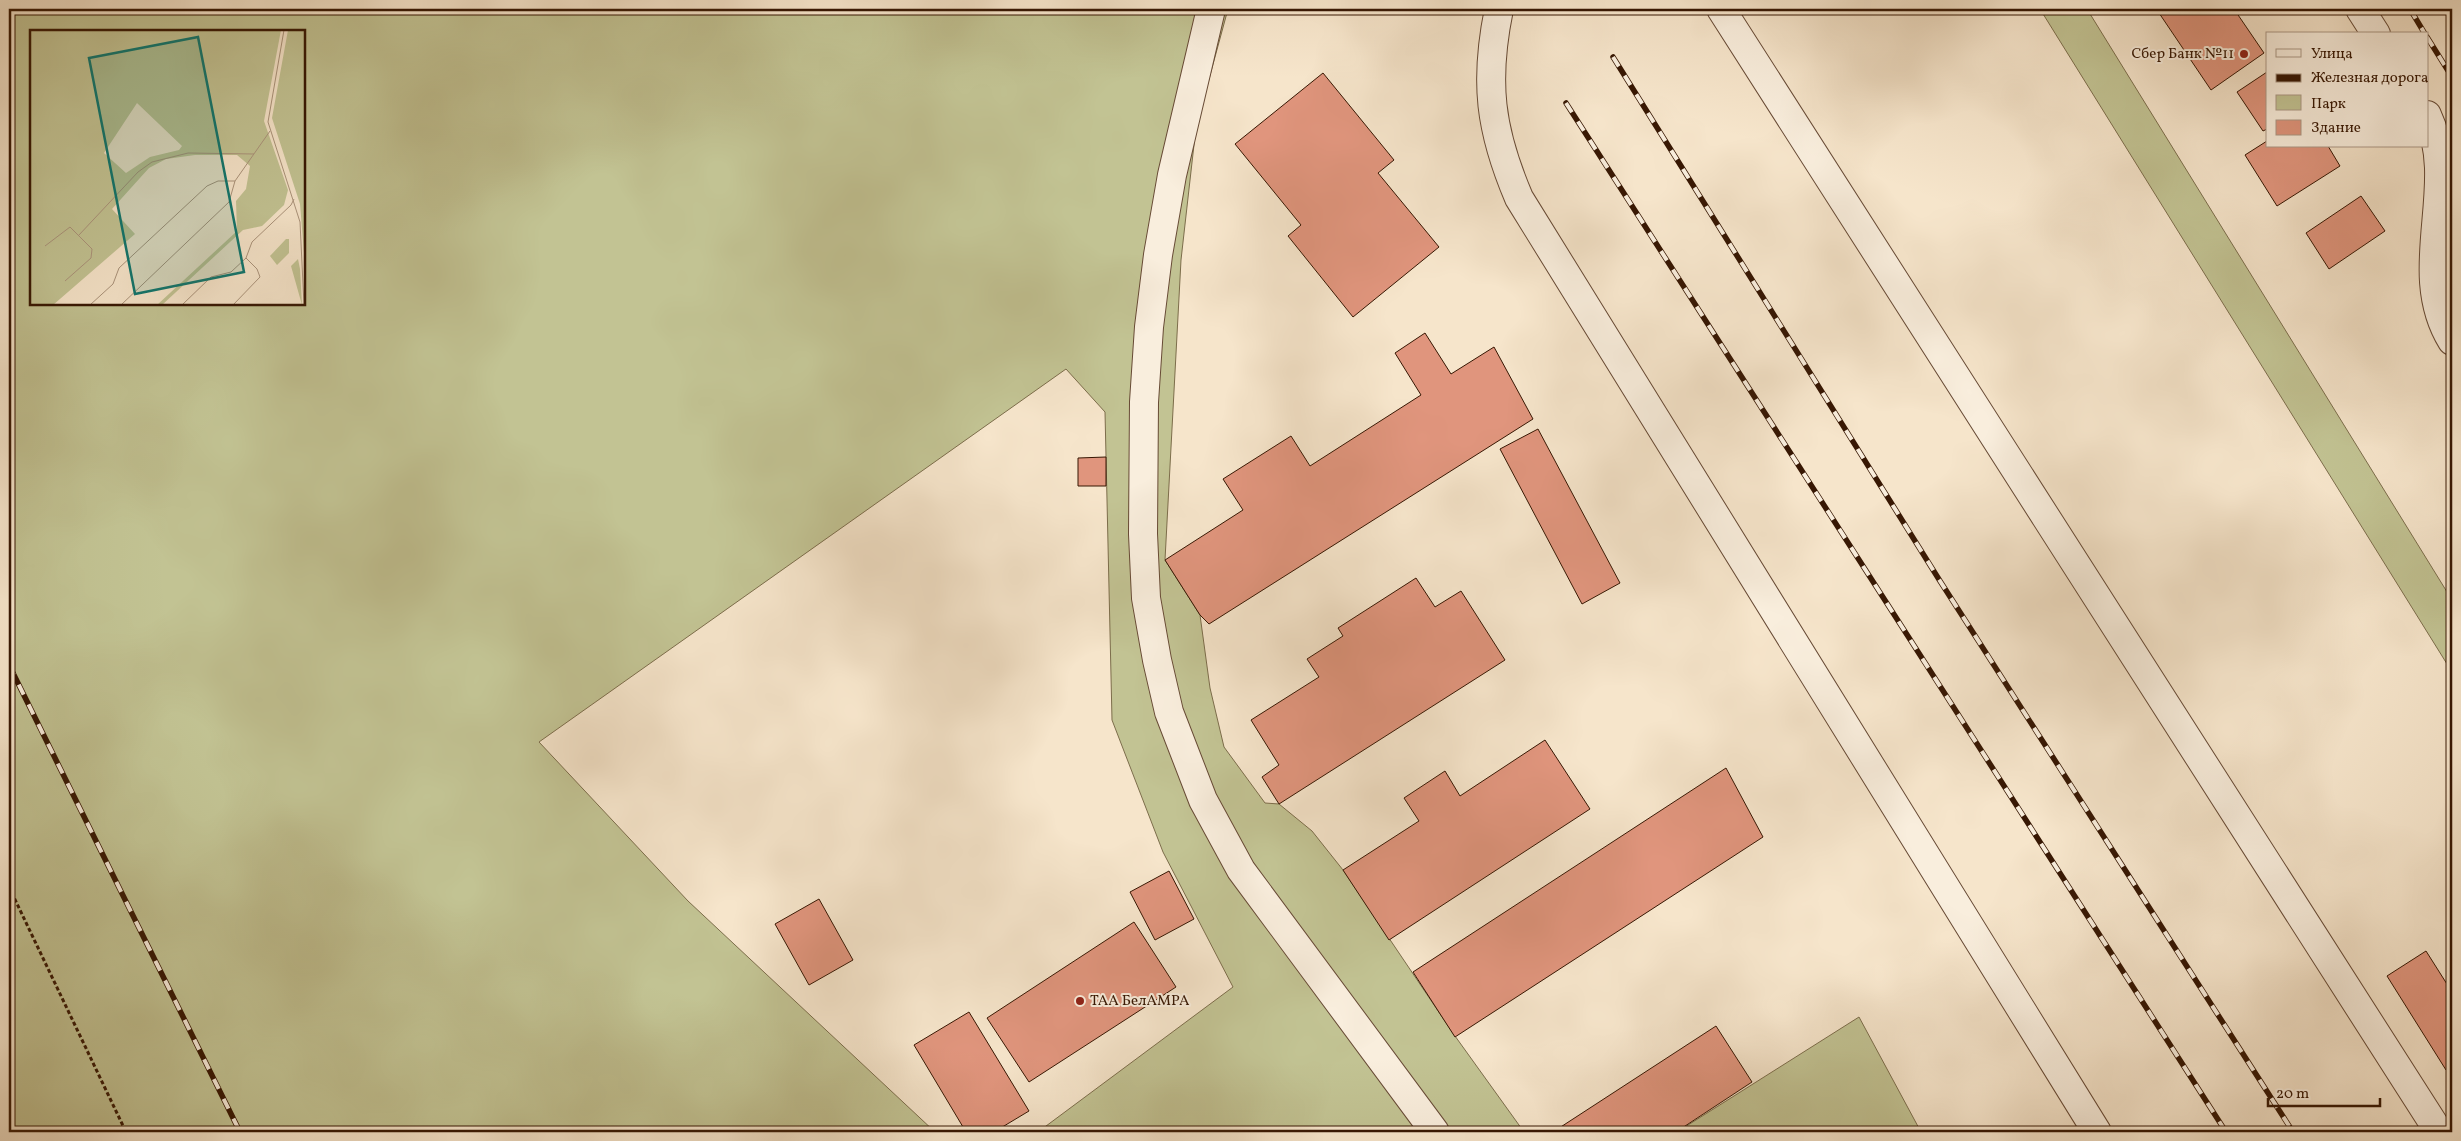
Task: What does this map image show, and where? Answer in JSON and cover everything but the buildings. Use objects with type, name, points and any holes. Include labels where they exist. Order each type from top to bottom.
[{"type":"lane","points":[[1211,9],[1172,175],[1149,328],[1144,402],[1143,534],[1146,598],[1157,660],[1169,712],[1203,800],[1241,870],[1435,1132]]},
{"type":"lane","points":[[1499,9],[1490,79],[1493,120],[1504,162],[1519,198],[2097,1132]]},
{"type":"lane","points":[[1721,9],[2439,1132]]},
{"type":"lane","points":[[2360,9],[2375,32]]},
{"type":"lane","points":[[2428,117],[2440,151],[2442,176],[2434,254],[2436,298],[2441,318],[2452,340]]},
{"type":"path","points":[[9,887],[126,1132]]},
{"type":"green space","points":[[9,9],[1228,9],[1196,127],[1181,260],[1165,560],[1200,615],[1210,688],[1224,747],[1265,803],[1279,804],[1312,831],[1343,870],[1455,1036],[1524,1132],[1038,1132],[1233,987],[1163,852],[1112,720],[1105,412],[1066,369],[539,742],[688,901],[935,1132],[9,1132]]},
{"type":"green space","points":[[2040,9],[2087,9],[2452,600],[2452,672]]},
{"type":"green space","points":[[1859,1017],[1921,1132],[1677,1132]]},
{"type":"railway","points":[[2410,9],[2424,32]]},
{"type":"railway","points":[[2428,39],[2452,77]]},
{"type":"railway","points":[[1613,57],[1940,581],[2293,1132]]},
{"type":"railway","points":[[1566,103],[2226,1132]]},
{"type":"railway","points":[[9,665],[240,1132]]},
{"type":"place","name":"Сбер Банк №11","points":[[2244,54]]},
{"type":"place","name":"ТАА БелАМРА","points":[[1080,1001]]}]
